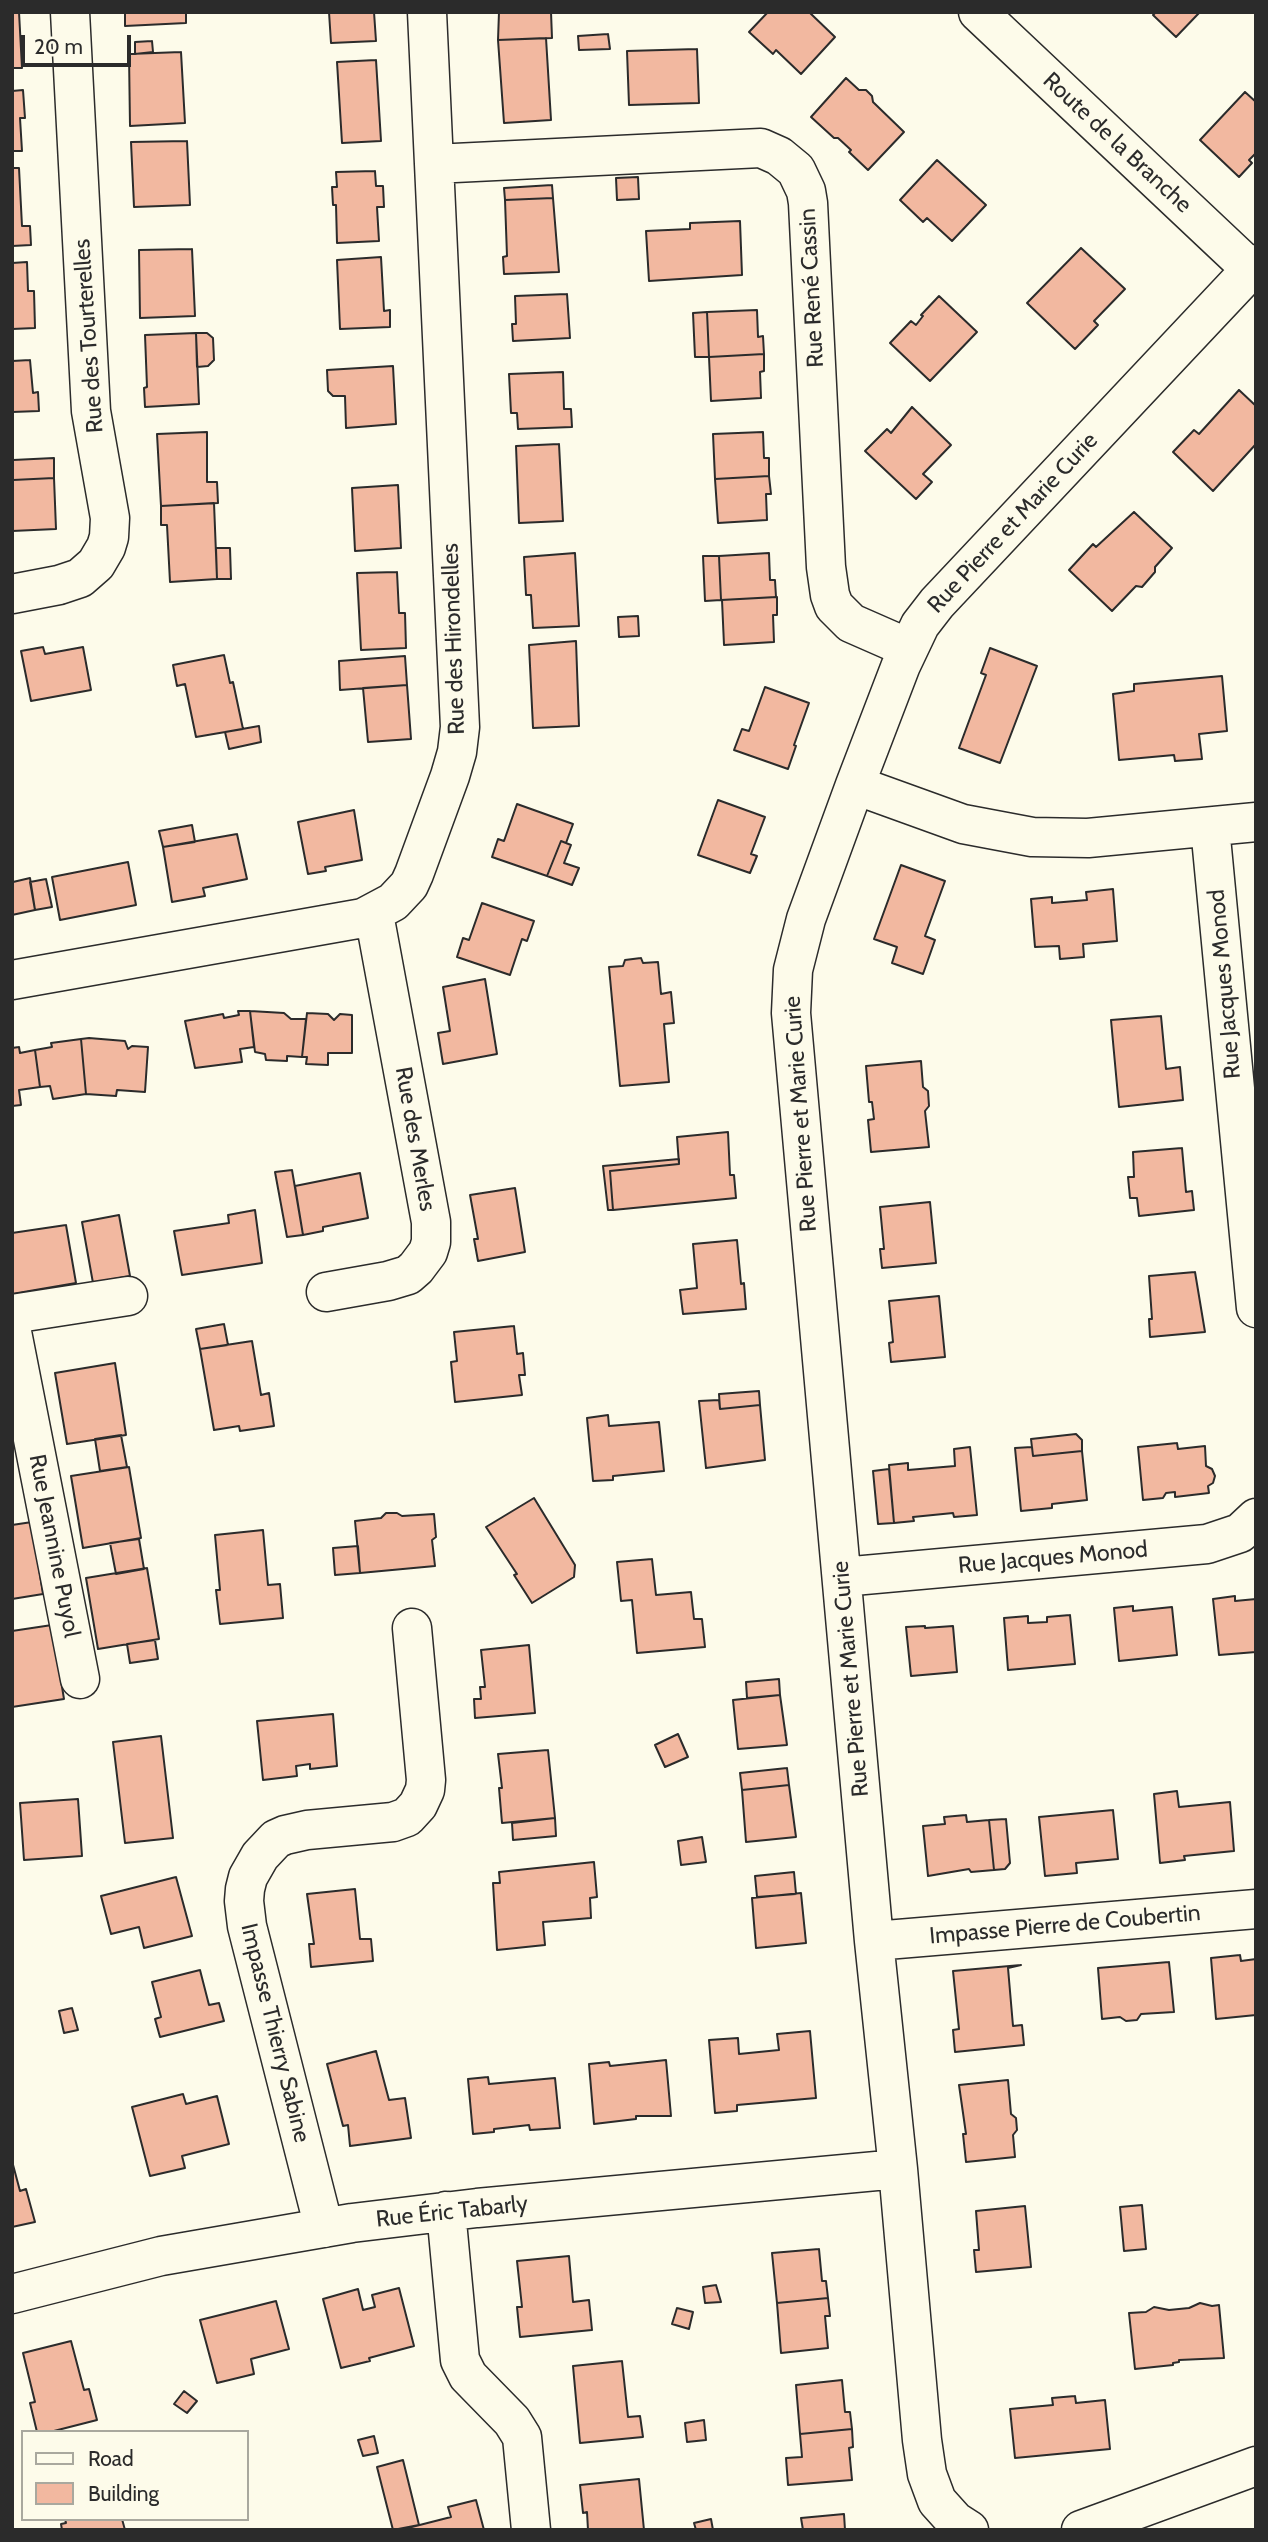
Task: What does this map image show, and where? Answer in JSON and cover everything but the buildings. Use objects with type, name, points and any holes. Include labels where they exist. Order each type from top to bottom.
[{"type":"street","name":"Rue des Tourterelles","points":[[12,594],[80,578],[96,564],[109,537],[110,519],[91,411],[70,12]]},
{"type":"street","name":"Rue des Hirondelles","points":[[12,980],[339,923],[374,914],[402,894],[414,874],[450,776],[459,739],[427,12]]},
{"type":"street","name":"Route de la Branche","points":[[978,12],[1254,269]]},
{"type":"street","name":"Rue René Cassin","points":[[434,164],[761,148],[779,156],[796,170],[806,191],[808,203],[826,567],[830,595],[834,606],[851,623],[908,648]]},
{"type":"street","name":"Rue Pierre et Marie Curie","points":[[874,1941],[790,999],[793,970],[801,936],[908,648],[937,603],[1254,269]]},
{"type":"street","points":[[855,785],[963,824],[1032,837],[1088,838],[1256,822]]},
{"type":"street","name":"Rue Jacques Monod","points":[[1210,827],[1256,1308]]},
{"type":"street","name":"Rue des Merles","points":[[326,1292],[408,1275],[428,1252],[431,1242],[430,1222],[374,914]]},
{"type":"street","points":[[12,1314],[128,1296]]},
{"type":"street","name":"Rue Jeannine Puyol","points":[[12,1332],[79,1679]]},
{"type":"street","name":"Rue Jacques Monod","points":[[842,1577],[1207,1544],[1240,1533],[1256,1518]]},
{"type":"street","name":"Impasse Thierry Sabine","points":[[324,2228],[247,1926],[245,1889],[248,1877],[260,1856],[267,1847],[285,1835],[307,1830],[393,1822],[407,1816],[418,1805],[426,1780],[412,1628]]},
{"type":"street","name":"Impasse Pierre de Coubertin","points":[[874,1941],[1256,1909]]},
{"type":"street","points":[[874,1941],[924,2456],[937,2501],[955,2521],[970,2530]]},
{"type":"street","name":"Rue Éric Tabarly","points":[[12,2294],[160,2256],[324,2228],[446,2211],[898,2169]]},
{"type":"street","points":[[446,2211],[460,2360],[468,2376],[512,2421],[522,2437],[531,2530]]},
{"type":"street","points":[[1082,2530],[1256,2466]]}]
